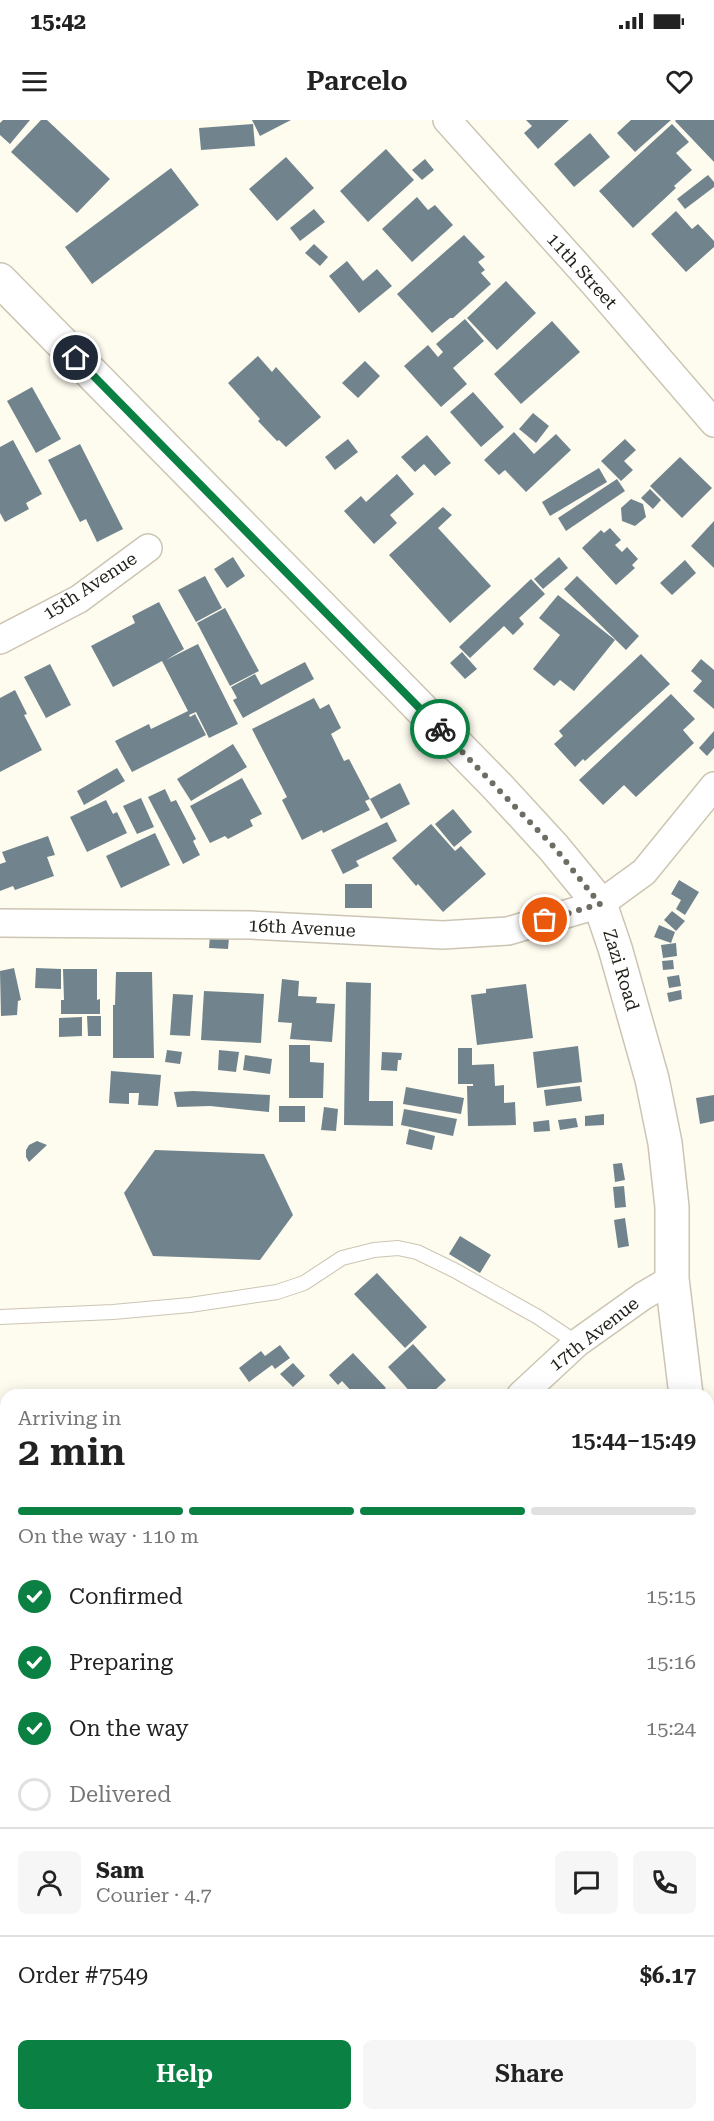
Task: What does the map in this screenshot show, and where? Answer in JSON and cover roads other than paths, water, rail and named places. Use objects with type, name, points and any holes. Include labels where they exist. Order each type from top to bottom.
[{"type":"street","name":"11th Street","points":[[447,120],[596,286],[714,423]]},
{"type":"street","name":"Zazi Road","points":[[0,280],[497,786],[555,848],[600,904],[652,1079],[665,1143],[672,1207],[672,1279],[685,1389]]},
{"type":"street","name":"15th Avenue","points":[[0,640],[79,599],[148,548]]},
{"type":"street","name":"16th Avenue","points":[[0,923],[251,925],[443,935],[508,931],[600,904],[644,872],[714,786]]},
{"type":"street","name":"17th Avenue","points":[[527,1389],[577,1343],[643,1296],[672,1279]]},
{"type":"lane","points":[[0,1317],[113,1312],[190,1305],[277,1292],[304,1283],[342,1258],[374,1250],[398,1248],[417,1252],[454,1270],[538,1317],[577,1343]]}]
